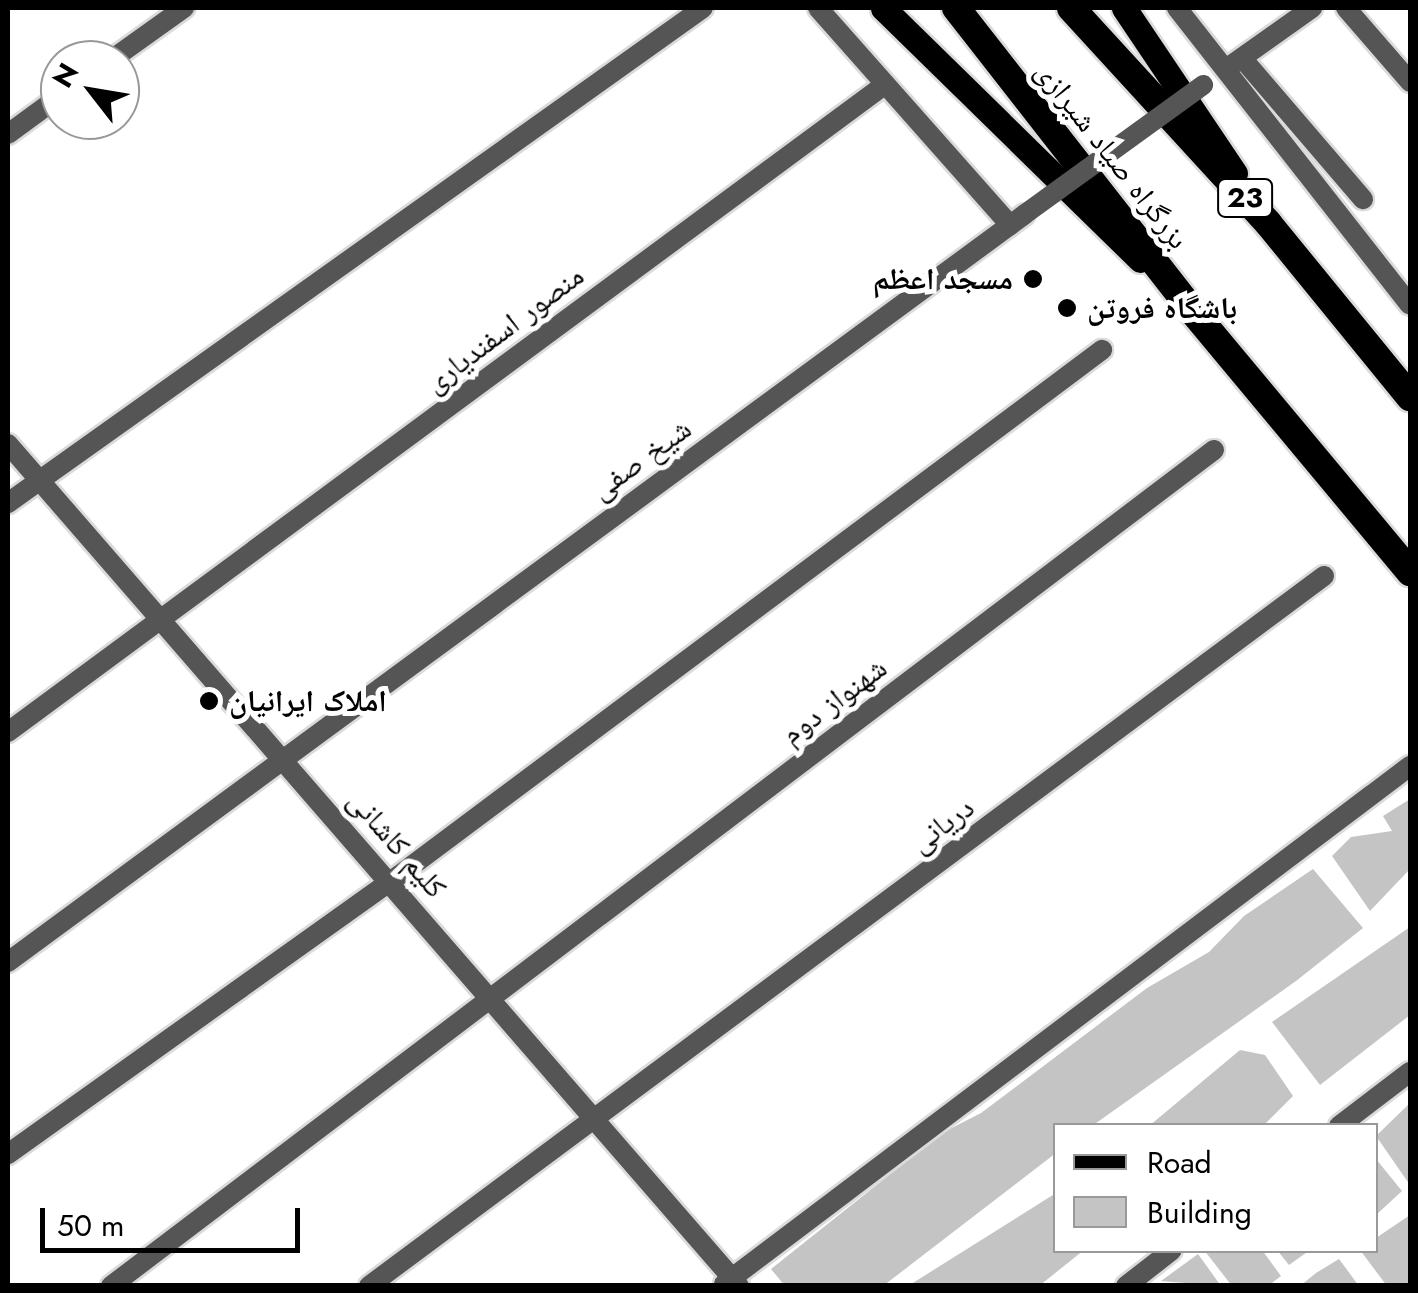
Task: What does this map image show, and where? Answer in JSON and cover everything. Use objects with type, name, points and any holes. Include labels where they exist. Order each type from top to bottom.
[{"type":"highway","name":"بزرگراه صیاد شیرازی","points":[[956,8],[1190,308],[1410,572]]},
{"type":"highway","name":"بزرگراه صیاد شیرازی","points":[[1071,8],[1268,223],[1410,397]]},
{"type":"main road","points":[[883,8],[1190,308]]},
{"type":"main road","points":[[1124,8],[1268,223]]},
{"type":"street","points":[[138,40],[184,8]]},
{"type":"street","points":[[8,503],[704,8]]},
{"type":"street","points":[[818,8],[883,86],[1018,220]]},
{"type":"street","points":[[1178,8],[1363,199]]},
{"type":"street","name":"شیخ صفی","points":[[8,962],[1312,8]]},
{"type":"street","points":[[1346,8],[1410,82]]},
{"type":"street","points":[[1233,64],[1410,305]]},
{"type":"street","name":"منصور اسفندیاری","points":[[8,732],[883,86]]},
{"type":"street","points":[[8,134],[40,111]]},
{"type":"street","points":[[8,1154],[390,882],[1102,350]]},
{"type":"street","name":"کلیم کاشانی","points":[[8,444],[597,1121],[731,1283]]},
{"type":"street","name":"شهنواز دوم","points":[[112,1286],[1214,450]]},
{"type":"street","name":"دریانی","points":[[369,1286],[597,1121],[1324,576]]},
{"type":"street","points":[[731,1283],[1410,766]]},
{"type":"street","points":[[1343,1123],[1410,1072]]},
{"type":"street","points":[[1126,1286],[1168,1253]]},
{"type":"building","points":[[1410,799],[1410,869],[1370,911],[1332,856],[1351,837],[1392,831],[1383,816]]},
{"type":"building","points":[[1313,869],[1363,928],[1296,981],[1096,1123],[1053,1123],[1053,1155],[883,1286],[785,1286],[771,1269],[942,1133],[981,1113],[1147,988],[1209,952],[1244,916]]},
{"type":"building","points":[[1410,927],[1410,1015],[1320,1085],[1272,1022]]},
{"type":"building","points":[[1240,1050],[1265,1055],[1293,1096],[1266,1123],[1153,1123]]},
{"type":"building","points":[[1410,1103],[1410,1185],[1378,1139],[1378,1134]]},
{"type":"building","points":[[1378,1161],[1402,1191],[1378,1213]]},
{"type":"building","points":[[1053,1195],[1053,1253],[1080,1253],[1039,1286],[908,1286]]},
{"type":"building","points":[[1410,1215],[1410,1286],[1387,1286],[1362,1253],[1378,1253],[1378,1237]]},
{"type":"building","points":[[1206,1253],[1264,1253],[1281,1276],[1268,1286],[1232,1286]]},
{"type":"building","points":[[1279,1253],[1306,1253],[1289,1265]]},
{"type":"building","points":[[1198,1254],[1221,1286],[1161,1281]]},
{"type":"building","points":[[1339,1259],[1359,1286],[1300,1286],[1316,1273]]},
{"type":"place","name":"مسجد اعظم","points":[[1033,279]]},
{"type":"place","name":"باشگاه فروتن","points":[[1067,308]]},
{"type":"place","name":"املاک ایرانیان","points":[[209,701]]}]
